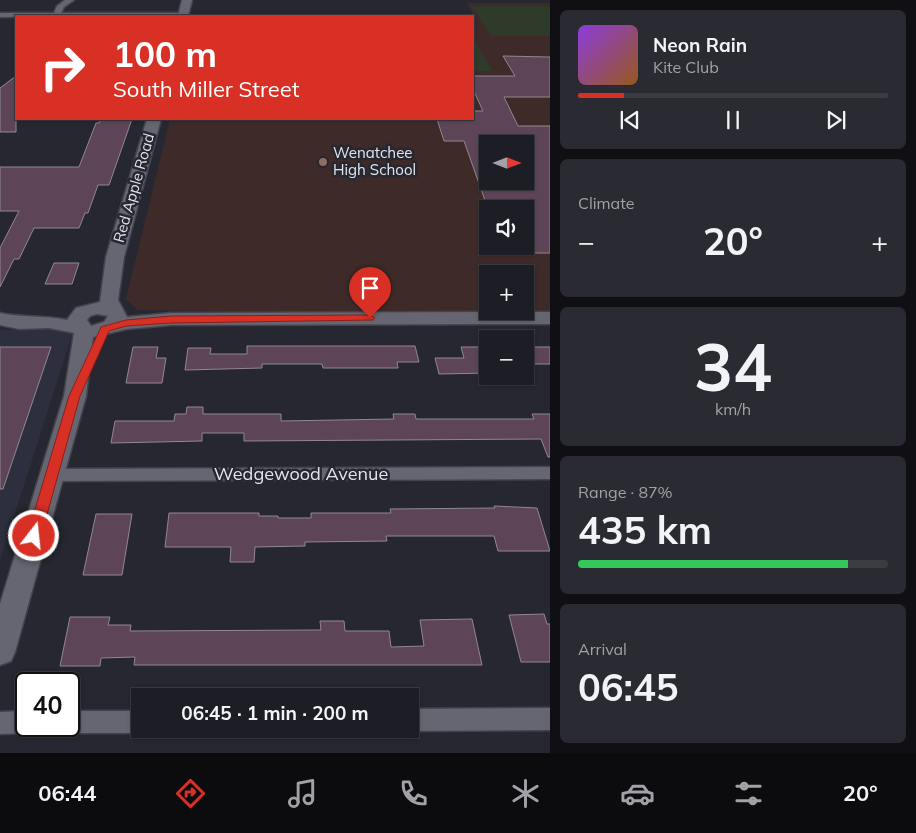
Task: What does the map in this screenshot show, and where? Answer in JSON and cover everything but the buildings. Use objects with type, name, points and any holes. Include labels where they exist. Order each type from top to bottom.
[{"type":"street","points":[[0,15],[56,15],[66,1],[71,0]]},
{"type":"street","points":[[183,15],[187,0]]},
{"type":"street","name":"Red Apple Road","points":[[74,396],[110,320],[109,300],[115,257],[154,120]]},
{"type":"street","name":"Red Apple Road","points":[[0,652],[74,396],[83,321],[115,257]]},
{"type":"street","points":[[3,319],[19,323],[110,320],[126,323],[171,319],[550,318]]},
{"type":"street","name":"Wedgewood Avenue","points":[[52,475],[550,473]]},
{"type":"street","points":[[419,720],[550,719]]},
{"type":"street","points":[[0,723],[15,722]]},
{"type":"street","points":[[80,722],[131,722]]},
{"type":"shaded area","name":"Wenatchee High School","points":[[467,3],[550,3],[550,314],[534,314],[534,265],[479,265],[479,313],[138,310],[126,299],[170,120],[474,120],[475,19]]},
{"type":"shaded area","points":[[0,330],[58,330],[70,332],[72,335],[0,560]]},
{"type":"green space","points":[[472,6],[547,6],[550,10],[550,36],[491,36]]},
{"type":"green space","points":[[474,39],[492,71],[474,71]]},
{"type":"place","name":"Wenatchee High School","points":[[323,162]]},
{"type":"route","points":[[34,536],[74,396],[105,329],[126,323],[171,319],[370,318]]}]
